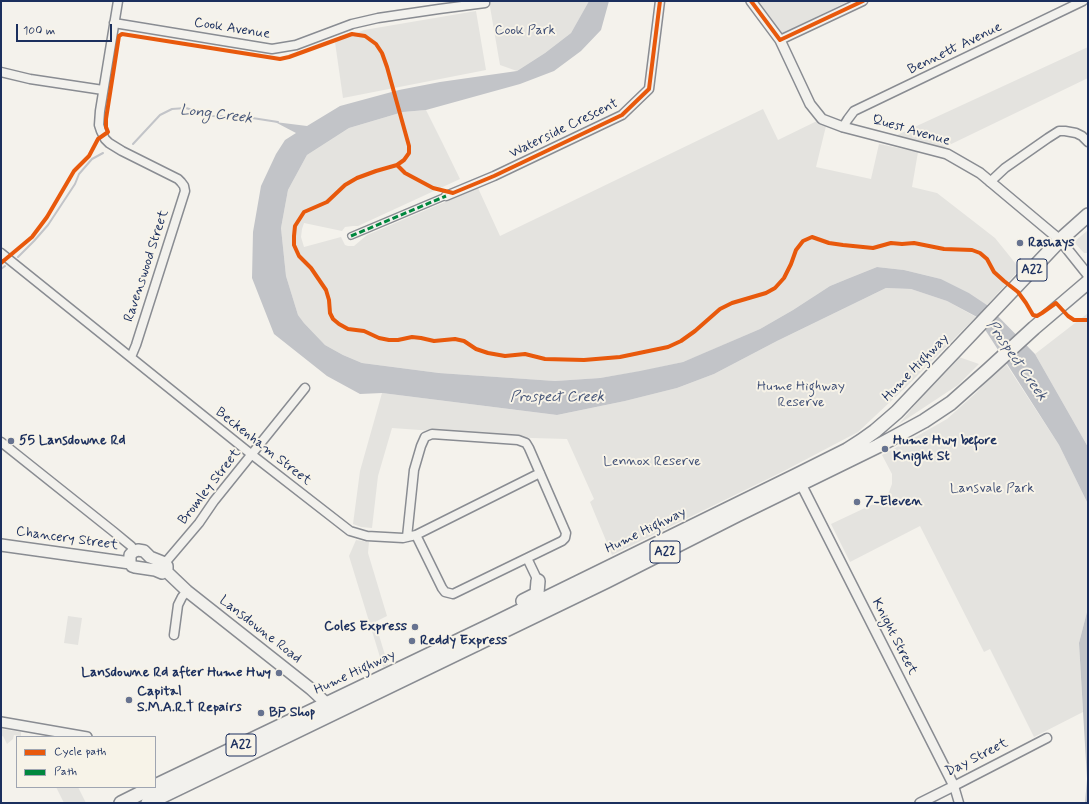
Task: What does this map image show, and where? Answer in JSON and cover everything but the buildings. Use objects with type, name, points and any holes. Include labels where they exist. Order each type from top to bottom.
[{"type":"highway","name":"Hume Highway","points":[[330,709],[491,625],[797,475],[847,450],[861,441],[897,412],[1060,240],[1088,215]]},
{"type":"highway","name":"Hume Highway","points":[[121,803],[158,793],[330,709],[607,581],[878,446],[924,421],[951,403],[1034,328],[1088,282]]},
{"type":"highway","points":[[538,581],[548,589],[559,592]]},
{"type":"highway","points":[[491,625],[505,610],[535,595],[538,581]]},
{"type":"highway","name":"Hume Highway","points":[[148,803],[158,793]]},
{"type":"main road","name":"Chancery Street","points":[[1,545],[130,563],[135,567],[147,568],[162,573],[166,567]]},
{"type":"main road","points":[[130,563],[130,555],[135,551]]},
{"type":"main road","name":"Lansdowne Road","points":[[135,551],[142,551],[166,567],[187,591],[311,689],[330,709]]},
{"type":"street","points":[[1,72],[30,79],[103,90],[118,1]]},
{"type":"street","name":"Waterside Crescent","points":[[351,236],[494,176],[622,116],[649,89],[660,1]]},
{"type":"street","name":"Quest Avenue","points":[[751,1],[780,40],[810,104],[822,119],[843,127],[947,154],[980,173],[1060,240],[1088,275]]},
{"type":"street","points":[[780,40],[863,1]]},
{"type":"street","name":"Bennett Avenue","points":[[843,127],[854,111],[1083,1]]},
{"type":"street","name":"Cook Avenue","points":[[114,23],[272,49],[296,45],[352,24],[378,18],[485,3]]},
{"type":"street","name":"Ravenswood Street","points":[[103,90],[99,118],[101,131],[105,139],[115,148],[181,182],[184,186],[183,196],[131,357]]},
{"type":"street","points":[[990,182],[1005,168],[1059,132],[1065,131],[1076,133],[1088,142]]},
{"type":"street","name":"Beckenham Street","points":[[1,253],[251,454],[350,531],[366,536],[403,538],[416,535],[540,473]]},
{"type":"street","name":"Bromley Street","points":[[166,567],[214,501],[305,388]]},
{"type":"street","points":[[407,536],[414,470],[425,437],[432,434],[518,440],[526,443],[566,533],[565,538],[562,541],[453,594],[445,592],[442,588],[416,535]]},
{"type":"street","points":[[1,442],[114,532],[135,551]]},
{"type":"street","name":"Knight Street","points":[[801,484],[954,786],[959,803]]},
{"type":"street","points":[[527,558],[538,581]]},
{"type":"street","points":[[174,635],[178,605],[187,591]]},
{"type":"street","points":[[1,722],[81,736]]},
{"type":"street","name":"Day Street","points":[[920,803],[1047,738]]},
{"type":"green space","name":"Cook Park","points":[[489,1],[589,1],[571,33],[545,53],[517,71],[500,65]]},
{"type":"green space","points":[[759,1],[849,1],[782,34]]},
{"type":"green space","points":[[476,11],[486,70],[343,98],[335,42],[364,30]]},
{"type":"green space","points":[[1088,47],[1088,78],[943,148],[895,136]]},
{"type":"green space","points":[[763,109],[778,140],[819,120],[826,126],[816,167],[871,179],[879,144],[918,152],[912,187],[937,193],[995,238],[1020,269],[987,305],[969,293],[941,279],[904,270],[877,267],[830,286],[760,329],[683,362],[643,371],[600,378],[555,381],[439,373],[362,363],[325,345],[298,315],[286,276],[281,228],[288,190],[307,155],[349,128],[403,112],[426,110],[460,179],[358,226],[345,227],[342,231],[304,223],[301,237],[304,247],[341,237],[345,245],[354,246],[367,235],[478,188],[500,236]]},
{"type":"green space","points":[[1088,230],[1088,253],[1084,253],[1074,242]]},
{"type":"green space","points":[[886,288],[911,289],[947,301],[976,317],[907,386],[858,432],[782,472],[612,555],[590,502],[594,499],[567,439],[392,428],[378,476],[372,528],[361,527],[353,524],[360,471],[382,393],[557,415],[625,401],[677,388],[714,374],[777,341]]},
{"type":"green space","points":[[1088,313],[1088,447],[1035,354]]},
{"type":"green space","points":[[956,356],[979,364],[958,385],[899,424]]},
{"type":"green space","name":"Lansvale Park","points":[[1006,364],[1059,445],[1088,504],[1088,608],[1079,643],[1083,712],[1034,737],[990,649],[984,652],[920,526],[850,562],[831,524],[884,499],[892,484],[892,474],[882,455],[947,419],[977,392],[991,376]]},
{"type":"green space","points":[[356,540],[369,542],[368,553],[387,616],[375,622],[388,665],[383,667],[349,556]]},
{"type":"green space","points":[[68,616],[82,618],[78,645],[64,643]]},
{"type":"green space","points":[[1,729],[21,732],[21,736],[14,735],[13,739],[7,744],[3,736],[1,737]]},
{"type":"green space","points":[[56,788],[78,788],[86,803],[64,803]]},
{"type":"water","name":"Prospect Creek","points":[[589,1],[609,1],[601,30],[581,51],[554,71],[520,84],[426,110],[403,112],[349,128],[307,155],[288,190],[281,228],[286,276],[298,315],[325,345],[362,363],[439,373],[555,381],[600,378],[683,362],[760,329],[830,286],[877,267],[904,270],[941,279],[969,293],[987,305],[1035,354],[1088,447],[1088,504],[1059,445],[977,317],[947,301],[911,289],[886,288],[777,341],[714,374],[677,388],[625,401],[557,415],[382,393],[360,394],[327,376],[274,334],[252,278],[253,232],[261,186],[276,154],[285,140],[296,133],[275,122],[307,126],[340,106],[399,90],[440,82],[517,71],[545,53],[571,33]]},
{"type":"water","points":[[1088,608],[1088,803],[1085,803],[1087,779],[1079,643]]},
{"type":"waterway","name":"Long Creek","points":[[133,144],[160,115],[172,109],[186,108],[212,116],[246,117],[278,122]]},
{"type":"waterway","name":"Long Creek","points":[[18,257],[48,225],[75,184],[79,174],[92,159],[103,153]]},
{"type":"waterway","name":"Long Creek","points":[[1,269],[5,266]]},
{"type":"marked path","points":[[351,236],[446,196]]},
{"type":"cycle path","points":[[397,165],[405,173],[433,188],[453,193],[494,176],[622,115],[649,89],[660,1]]},
{"type":"cycle path","points":[[751,1],[780,40],[863,1]]},
{"type":"cycle path","points":[[1,263],[32,237],[47,217],[74,171],[89,156],[98,139],[108,132],[106,127],[106,119],[119,36],[122,34],[280,59],[352,34],[365,36],[376,44],[382,53],[409,146],[409,153],[404,160],[397,165],[357,178],[345,185],[327,202],[304,212],[295,226],[294,245],[299,256],[311,268],[326,290],[329,300],[330,313],[333,319],[348,329],[364,331],[379,338],[389,340],[412,337],[434,341],[455,339],[464,341],[476,349],[505,356],[525,354],[545,359],[584,360],[620,357],[668,347],[681,341],[695,331],[720,309],[732,303],[766,293],[775,288],[784,278],[796,250],[803,241],[812,237],[829,243],[873,248],[891,243],[914,243],[944,249],[972,250],[980,253],[987,259],[994,272],[1018,292],[1033,315],[1037,316],[1056,303],[1068,316],[1074,320],[1088,320]]},
{"type":"place","name":"Rashays","points":[[1020,243]]},
{"type":"place","name":"55 Lansdowne Rd","points":[[11,441]]},
{"type":"place","name":"Hume Hwy before Knight St","points":[[885,449]]},
{"type":"place","name":"7-Eleven","points":[[857,502]]},
{"type":"place","name":"Coles Express","points":[[415,627]]},
{"type":"place","name":"Reddy Express","points":[[412,641]]},
{"type":"place","name":"Lansdowne Rd after Hume Hwy","points":[[279,673]]},
{"type":"place","name":"Capital S.M.A.R.T Repairs","points":[[129,700]]},
{"type":"place","name":"BP Shop","points":[[261,713]]},
{"type":"park label","name":"Hume Highway Reserve","points":[[801,396]]},
{"type":"park label","name":"Lennox Reserve","points":[[652,462]]}]
